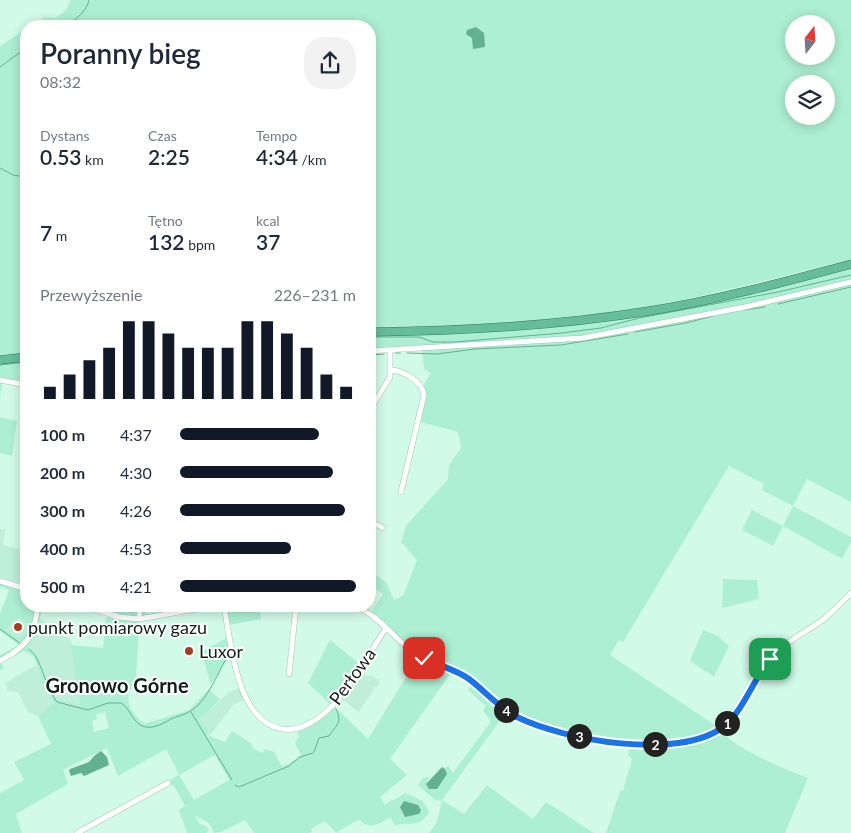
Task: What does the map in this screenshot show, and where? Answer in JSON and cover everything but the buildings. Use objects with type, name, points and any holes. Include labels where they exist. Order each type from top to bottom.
[{"type":"highway","points":[[376,332],[508,328],[613,316],[740,293],[851,264]]},
{"type":"highway","points":[[0,360],[20,358]]},
{"type":"street","points":[[376,351],[554,341],[598,335],[745,307],[851,282]]},
{"type":"street","points":[[376,400],[390,377],[390,350]]},
{"type":"street","points":[[391,370],[403,373],[418,383],[424,395],[401,492]]},
{"type":"street","points":[[0,380],[20,384]]},
{"type":"street","points":[[376,525],[382,528]]},
{"type":"street","points":[[0,581],[20,587]]},
{"type":"street","points":[[366,612],[417,655],[459,673],[507,711],[529,722],[606,742],[661,744],[699,737],[721,728],[732,717],[760,672],[775,654],[789,642],[824,619],[851,593]]},
{"type":"street","points":[[0,660],[19,650],[28,640],[35,626],[37,612]]},
{"type":"street","points":[[103,612],[119,617],[140,619],[179,612]]},
{"type":"street","points":[[140,612],[140,619]]},
{"type":"street","name":"Perłowa","points":[[225,612],[238,676],[244,694],[258,718],[271,726],[282,729],[294,729],[308,724],[330,707],[386,628]]},
{"type":"street","points":[[290,674],[295,612]]},
{"type":"street","points":[[77,833],[168,783]]},
{"type":"shaded area","points":[[71,0],[851,0],[851,259],[702,296],[617,312],[512,323],[376,327],[376,20],[40,20],[45,17],[55,18],[65,11]]},
{"type":"shaded area","points":[[476,27],[484,33],[485,47],[473,49],[472,38],[466,34],[467,30]]},
{"type":"shaded area","points":[[20,33],[20,354],[0,356],[0,46]]},
{"type":"shaded area","points":[[851,268],[851,502],[807,479],[793,506],[762,490],[764,484],[729,466],[623,642],[619,640],[610,655],[721,729],[735,743],[774,764],[808,778],[785,833],[606,833],[620,791],[624,789],[632,759],[628,755],[630,744],[598,740],[567,733],[507,711],[442,800],[464,814],[487,785],[533,819],[546,802],[594,833],[429,833],[437,822],[442,801],[435,800],[418,785],[423,778],[430,777],[426,783],[446,772],[445,769],[448,765],[453,773],[490,723],[490,719],[483,711],[486,706],[468,690],[473,683],[453,670],[390,759],[407,775],[380,797],[385,805],[405,793],[423,801],[429,811],[426,817],[419,823],[395,826],[390,817],[375,825],[368,825],[360,820],[336,833],[325,821],[311,829],[312,832],[310,833],[254,833],[245,820],[221,832],[214,833],[209,823],[195,816],[200,824],[206,826],[209,830],[206,833],[187,833],[179,810],[185,806],[174,786],[168,782],[179,774],[166,749],[118,776],[107,748],[63,770],[68,784],[16,814],[22,833],[0,833],[0,793],[24,780],[14,762],[51,744],[38,716],[54,702],[44,689],[34,656],[23,651],[2,663],[4,668],[0,669],[0,655],[19,645],[0,631],[0,614],[9,590],[0,587],[0,581],[20,587],[20,612],[42,612],[40,618],[43,623],[29,647],[38,656],[48,684],[58,700],[80,706],[71,645],[103,648],[107,612],[146,612],[146,614],[179,612],[140,619],[135,689],[129,690],[129,702],[133,713],[144,724],[189,710],[209,689],[220,700],[199,720],[208,729],[206,735],[208,738],[210,736],[225,742],[232,731],[251,743],[254,749],[263,753],[265,749],[274,752],[282,766],[290,763],[301,755],[295,743],[299,737],[296,729],[302,727],[332,706],[308,683],[330,640],[361,665],[333,705],[368,739],[419,656],[370,614],[376,612],[376,605],[383,594],[376,589],[376,575],[386,582],[394,600],[403,596],[417,560],[401,542],[406,526],[448,479],[449,465],[461,448],[458,432],[421,422],[426,397],[423,386],[431,373],[424,369],[422,349],[376,351],[376,335],[515,330],[624,319],[684,309],[780,287]],"holes":[[[19,618],[30,626],[18,638],[6,630],[13,621]],[[105,712],[109,728],[94,732],[92,721],[97,719],[96,714]],[[215,755],[229,780],[194,800],[179,775]]]},
{"type":"shaded area","points":[[20,362],[20,382],[3,378],[0,397],[0,365]]},
{"type":"shaded area","points":[[0,417],[17,421],[12,456],[0,453]]},
{"type":"shaded area","points":[[793,506],[851,537],[851,542],[842,559],[783,526]]},
{"type":"shaded area","points":[[752,510],[783,526],[773,546],[742,530]]},
{"type":"shaded area","points":[[0,529],[5,530],[3,545],[20,549],[20,587],[0,581]]},
{"type":"shaded area","points":[[723,579],[757,580],[759,599],[722,608]]},
{"type":"shaded area","points":[[225,612],[260,612],[261,619],[228,625]]},
{"type":"shaded area","points":[[19,618],[30,625],[24,634],[18,638],[6,630],[13,621]]},
{"type":"shaded area","points":[[41,619],[71,640],[80,707],[58,700],[48,684],[38,656],[28,647],[43,622]]},
{"type":"shaded area","points":[[703,630],[718,636],[729,646],[714,677],[690,661]]},
{"type":"shaded area","points":[[230,636],[231,651],[211,684],[201,652]]},
{"type":"shaded area","points":[[36,665],[44,689],[54,702],[38,716],[28,712],[18,692],[8,691],[5,683]]},
{"type":"shaded area","points":[[358,670],[368,677],[369,675],[379,680],[380,684],[375,687],[359,712],[339,697]]},
{"type":"shaded area","points":[[241,687],[246,699],[233,705],[208,738],[199,720],[229,692]]},
{"type":"shaded area","points":[[101,751],[107,757],[109,765],[84,776],[81,773],[71,776],[70,769],[89,762]]},
{"type":"shaded area","points":[[442,767],[447,774],[437,789],[429,789],[426,784]]},
{"type":"shaded area","points":[[404,801],[418,805],[421,810],[419,814],[405,817],[400,807]]},
{"type":"waterway","points":[[74,20],[86,8],[89,0]]},
{"type":"waterway","points":[[0,67],[20,52]]},
{"type":"waterway","points":[[0,168],[13,175],[20,176]]},
{"type":"waterway","points":[[376,337],[419,337],[433,342],[454,342],[601,328],[639,318],[778,292],[851,275]]},
{"type":"waterway","points":[[778,304],[851,287]]},
{"type":"waterway","points":[[744,310],[765,307]]},
{"type":"waterway","points":[[635,332],[713,316]]},
{"type":"waterway","points":[[407,353],[437,354],[475,349],[561,345],[628,334]]},
{"type":"waterway","points":[[376,355],[384,354]]},
{"type":"waterway","points":[[0,365],[20,363]]},
{"type":"waterway","points":[[0,629],[21,644]]},
{"type":"waterway","points":[[29,649],[41,666],[49,689],[57,702],[88,710],[108,703],[121,703],[139,724],[146,727],[161,724],[195,708],[210,688],[226,659]]},
{"type":"waterway","points":[[314,752],[319,738],[329,736],[338,724],[339,718],[336,709]]},
{"type":"waterway","points":[[191,712],[232,780]]},
{"type":"waterway","points":[[235,785],[239,787],[289,766],[300,757],[313,753]]},
{"type":"place","name":"punkt pomiarowy gazu","points":[[18,627]]},
{"type":"place","name":"Luxor","points":[[189,651]]},
{"type":"district","name":"Gronowo Górne","points":[[117,685]]},
{"type":"route","points":[[424,658],[459,673],[507,711],[529,722],[597,740],[633,744],[661,744],[688,740],[715,732],[732,717],[770,659]]}]
